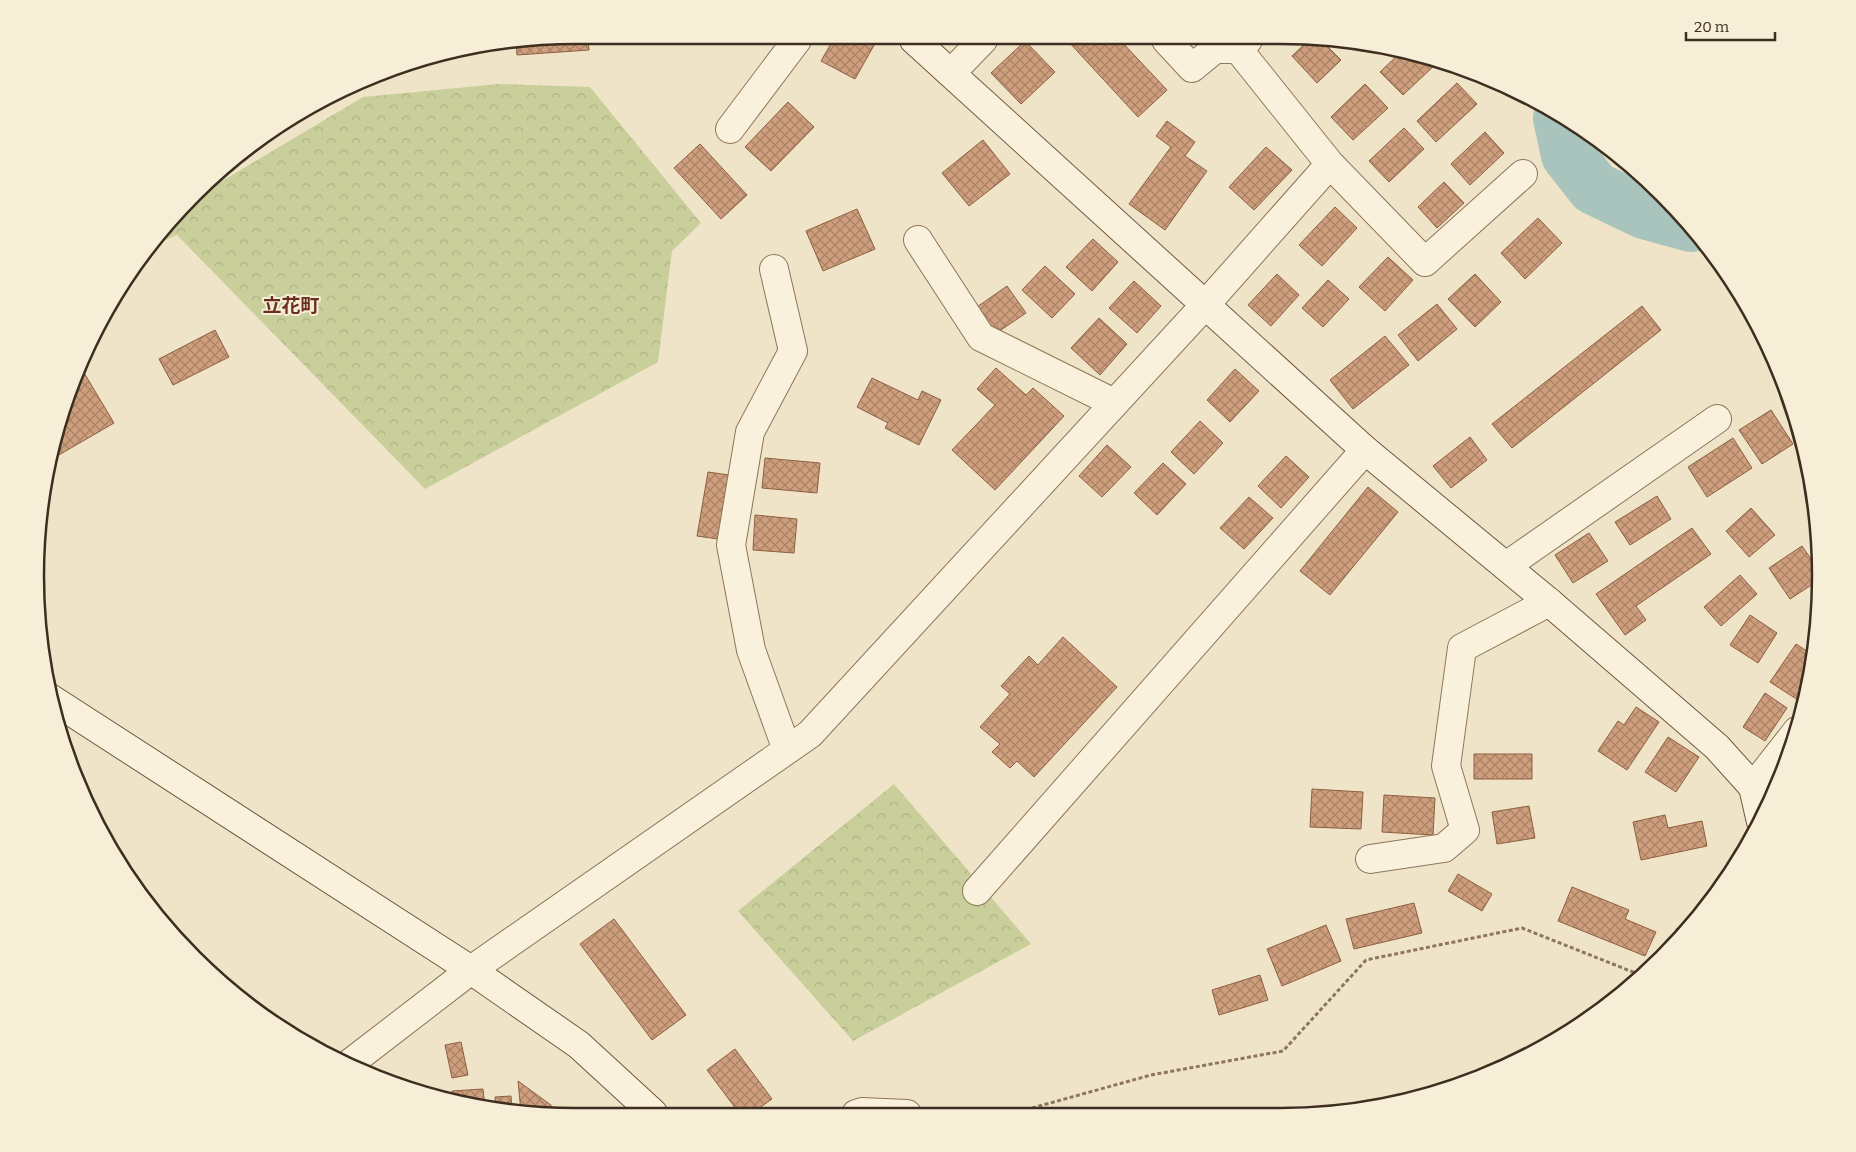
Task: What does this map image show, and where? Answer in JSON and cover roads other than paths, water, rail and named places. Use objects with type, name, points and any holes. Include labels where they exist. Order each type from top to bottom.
[{"type":"street","points":[[730,129],[794,44]]},
{"type":"street","points":[[918,44],[1365,450],[1549,602],[1717,747],[1765,786],[1778,764]]},
{"type":"street","points":[[951,73],[980,44]]},
{"type":"street","points":[[1170,44],[1192,68],[1215,49],[1243,44],[1330,164],[1425,262],[1523,174]]},
{"type":"street","points":[[355,1060],[471,970],[810,734],[1206,304],[1330,164]]},
{"type":"street","points":[[918,240],[981,337],[1114,404]]},
{"type":"street","points":[[774,269],[793,351],[750,432],[731,544],[751,650],[787,750]]},
{"type":"street","points":[[1506,566],[1717,419]]},
{"type":"street","points":[[977,891],[1365,450]]},
{"type":"street","points":[[1370,859],[1444,848],[1464,830],[1446,766],[1462,648],[1549,602]]},
{"type":"street","points":[[60,704],[471,970],[579,1045],[648,1108]]},
{"type":"waterway","points":[[1561,124],[1568,155],[1594,188],[1644,212],[1676,221]]},
{"type":"district","name":"立花町","points":[[291,305]]}]
